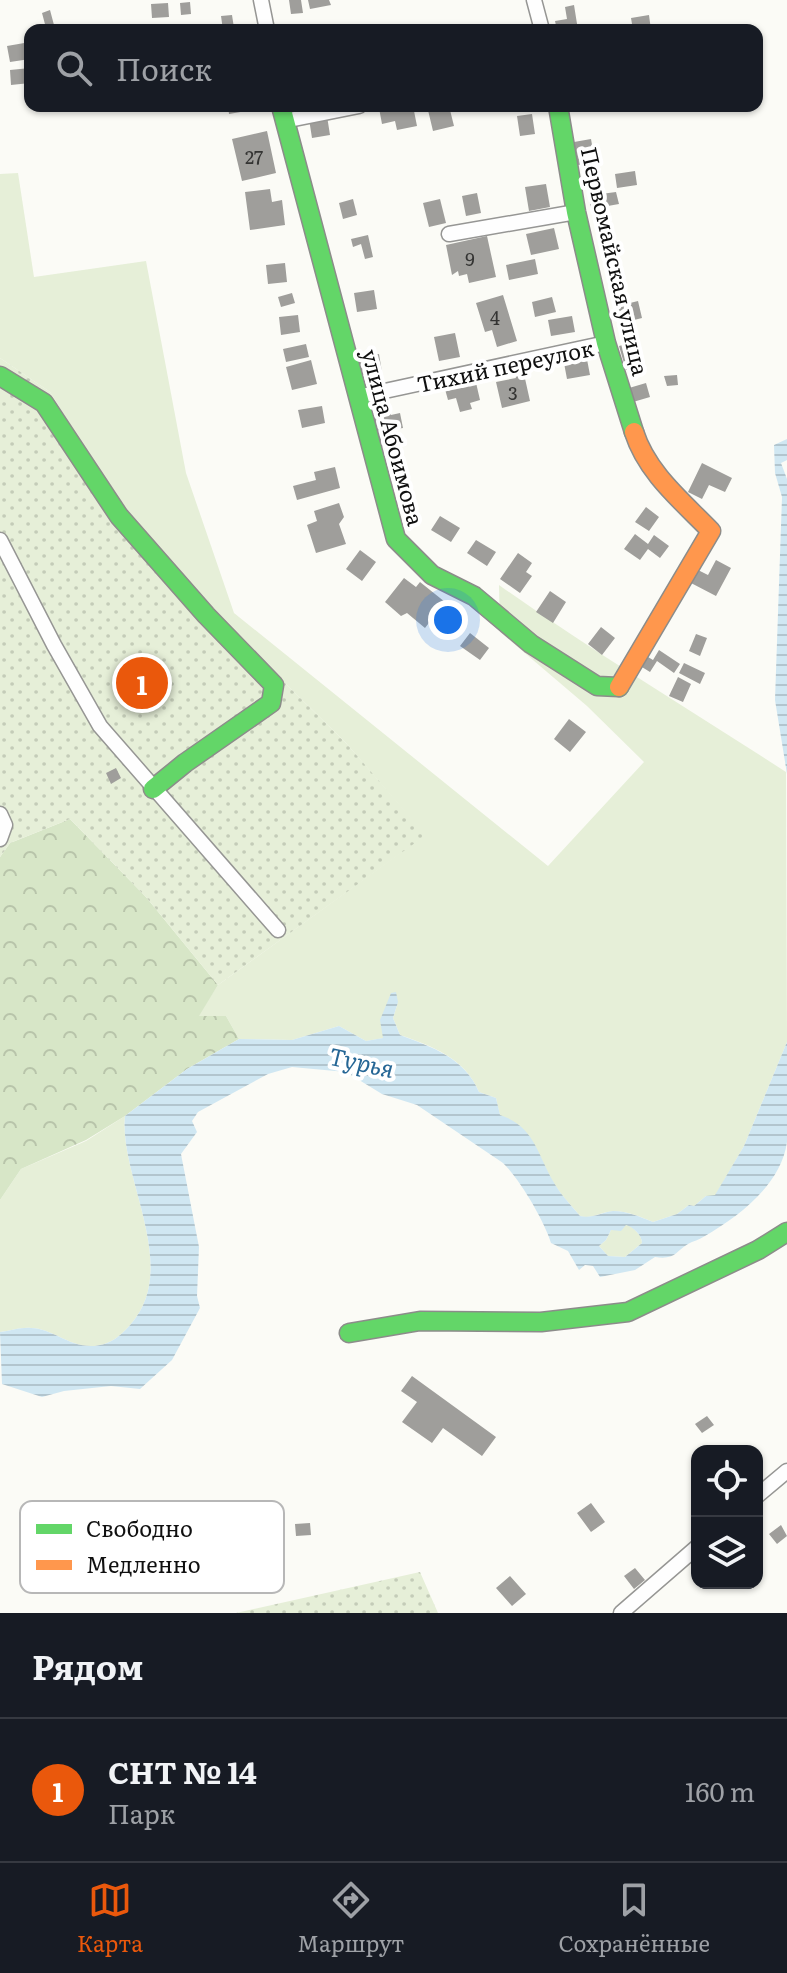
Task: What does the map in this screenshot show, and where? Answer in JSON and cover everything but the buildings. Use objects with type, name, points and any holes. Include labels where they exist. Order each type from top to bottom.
[{"type":"street","points":[[261,0],[266,24]]},
{"type":"street","points":[[534,0],[540,24]]},
{"type":"street","name":"Первомайская улица","points":[[559,112],[576,212],[606,343],[640,450],[657,475],[711,531],[619,687],[597,686]]},
{"type":"street","name":"улица Абоимова","points":[[283,113],[396,539],[432,575],[474,596],[531,644],[597,686]]},
{"type":"street","points":[[449,234],[576,212]]},
{"type":"street","name":"Тихий переулок","points":[[357,397],[606,343]]},
{"type":"street","points":[[0,376],[44,403],[119,516],[206,615],[274,685],[271,703],[153,789]]},
{"type":"street","points":[[0,540],[100,726],[278,930]]},
{"type":"street","points":[[0,814],[5,825],[0,839]]},
{"type":"street","points":[[349,1333],[420,1321],[541,1322],[628,1312],[758,1250],[787,1232]]},
{"type":"street","points":[[763,1492],[785,1478]]},
{"type":"street","points":[[621,1613],[691,1552]]},
{"type":"green space","points":[[18,173],[34,277],[146,261],[186,473],[234,613],[548,866],[644,762],[587,706],[500,632],[499,585],[605,657],[786,772],[787,1042],[744,1146],[715,1196],[706,1196],[694,1206],[689,1205],[677,1214],[653,1222],[619,1211],[580,1216],[556,1186],[526,1134],[519,1126],[500,1116],[496,1098],[479,1092],[465,1070],[446,1055],[400,1035],[393,1018],[398,1002],[384,1038],[366,1041],[339,1026],[292,1040],[239,1039],[226,1016],[198,1016],[218,985],[425,835],[346,743],[223,622],[126,517],[50,392],[0,358],[0,174]]},
{"type":"green space","points":[[0,358],[50,392],[126,517],[223,622],[346,743],[426,835],[218,985],[146,897],[70,819],[10,843],[0,857]]},
{"type":"green space","points":[[70,819],[146,897],[218,985],[199,1016],[226,1016],[239,1039],[187,1069],[125,1116],[86,1140],[21,1169],[0,1200],[0,857],[10,843]]},
{"type":"green space","points":[[125,1116],[130,1166],[149,1249],[150,1276],[145,1301],[123,1332],[110,1342],[96,1346],[76,1344],[40,1329],[0,1332],[0,1200],[21,1169],[86,1141]]},
{"type":"green space","points":[[626,1224],[637,1232],[642,1243],[625,1257],[608,1256],[599,1246],[611,1230],[621,1229]]},
{"type":"green space","points":[[420,1572],[438,1613],[236,1613]]},
{"type":"water","points":[[787,439],[787,460],[781,463],[787,479],[787,774],[775,700],[782,497],[775,473],[774,445]]},
{"type":"water","name":"Турья","points":[[396,992],[398,1002],[393,1018],[400,1035],[446,1055],[465,1070],[479,1092],[496,1098],[500,1115],[527,1133],[556,1186],[580,1216],[618,1211],[653,1222],[677,1214],[689,1205],[694,1206],[706,1196],[715,1195],[744,1146],[787,1042],[787,1142],[783,1158],[756,1198],[718,1228],[671,1256],[655,1257],[635,1270],[600,1277],[593,1266],[585,1265],[579,1270],[568,1251],[551,1243],[531,1201],[503,1163],[417,1105],[382,1094],[346,1072],[292,1067],[268,1074],[198,1112],[192,1121],[197,1132],[181,1154],[199,1247],[197,1296],[200,1308],[172,1360],[140,1389],[111,1386],[64,1391],[42,1397],[2,1384],[0,1332],[40,1329],[76,1344],[96,1346],[110,1342],[123,1332],[145,1301],[150,1276],[149,1249],[130,1166],[125,1116],[187,1069],[239,1039],[292,1040],[339,1026],[366,1041],[383,1038],[380,1020],[391,993]],"holes":[[[626,1225],[639,1234],[642,1243],[625,1257],[608,1256],[599,1246],[611,1230],[621,1231]]]},
{"type":"traffic: fast","points":[[283,112],[396,539],[432,575],[474,596],[531,644],[597,686],[619,687]]},
{"type":"traffic: fast","points":[[559,112],[576,212],[606,343],[634,432]]},
{"type":"traffic: fast","points":[[0,376],[44,403],[119,516],[206,615],[274,685],[271,703],[153,789]]},
{"type":"traffic: fast","points":[[349,1333],[420,1321],[541,1322],[628,1312],[758,1250],[787,1232]]},
{"type":"traffic: slow","points":[[619,687],[711,531],[656,473],[634,432]]},
{"type":"place","name":"СНТ № 14","points":[[142,683]]}]
